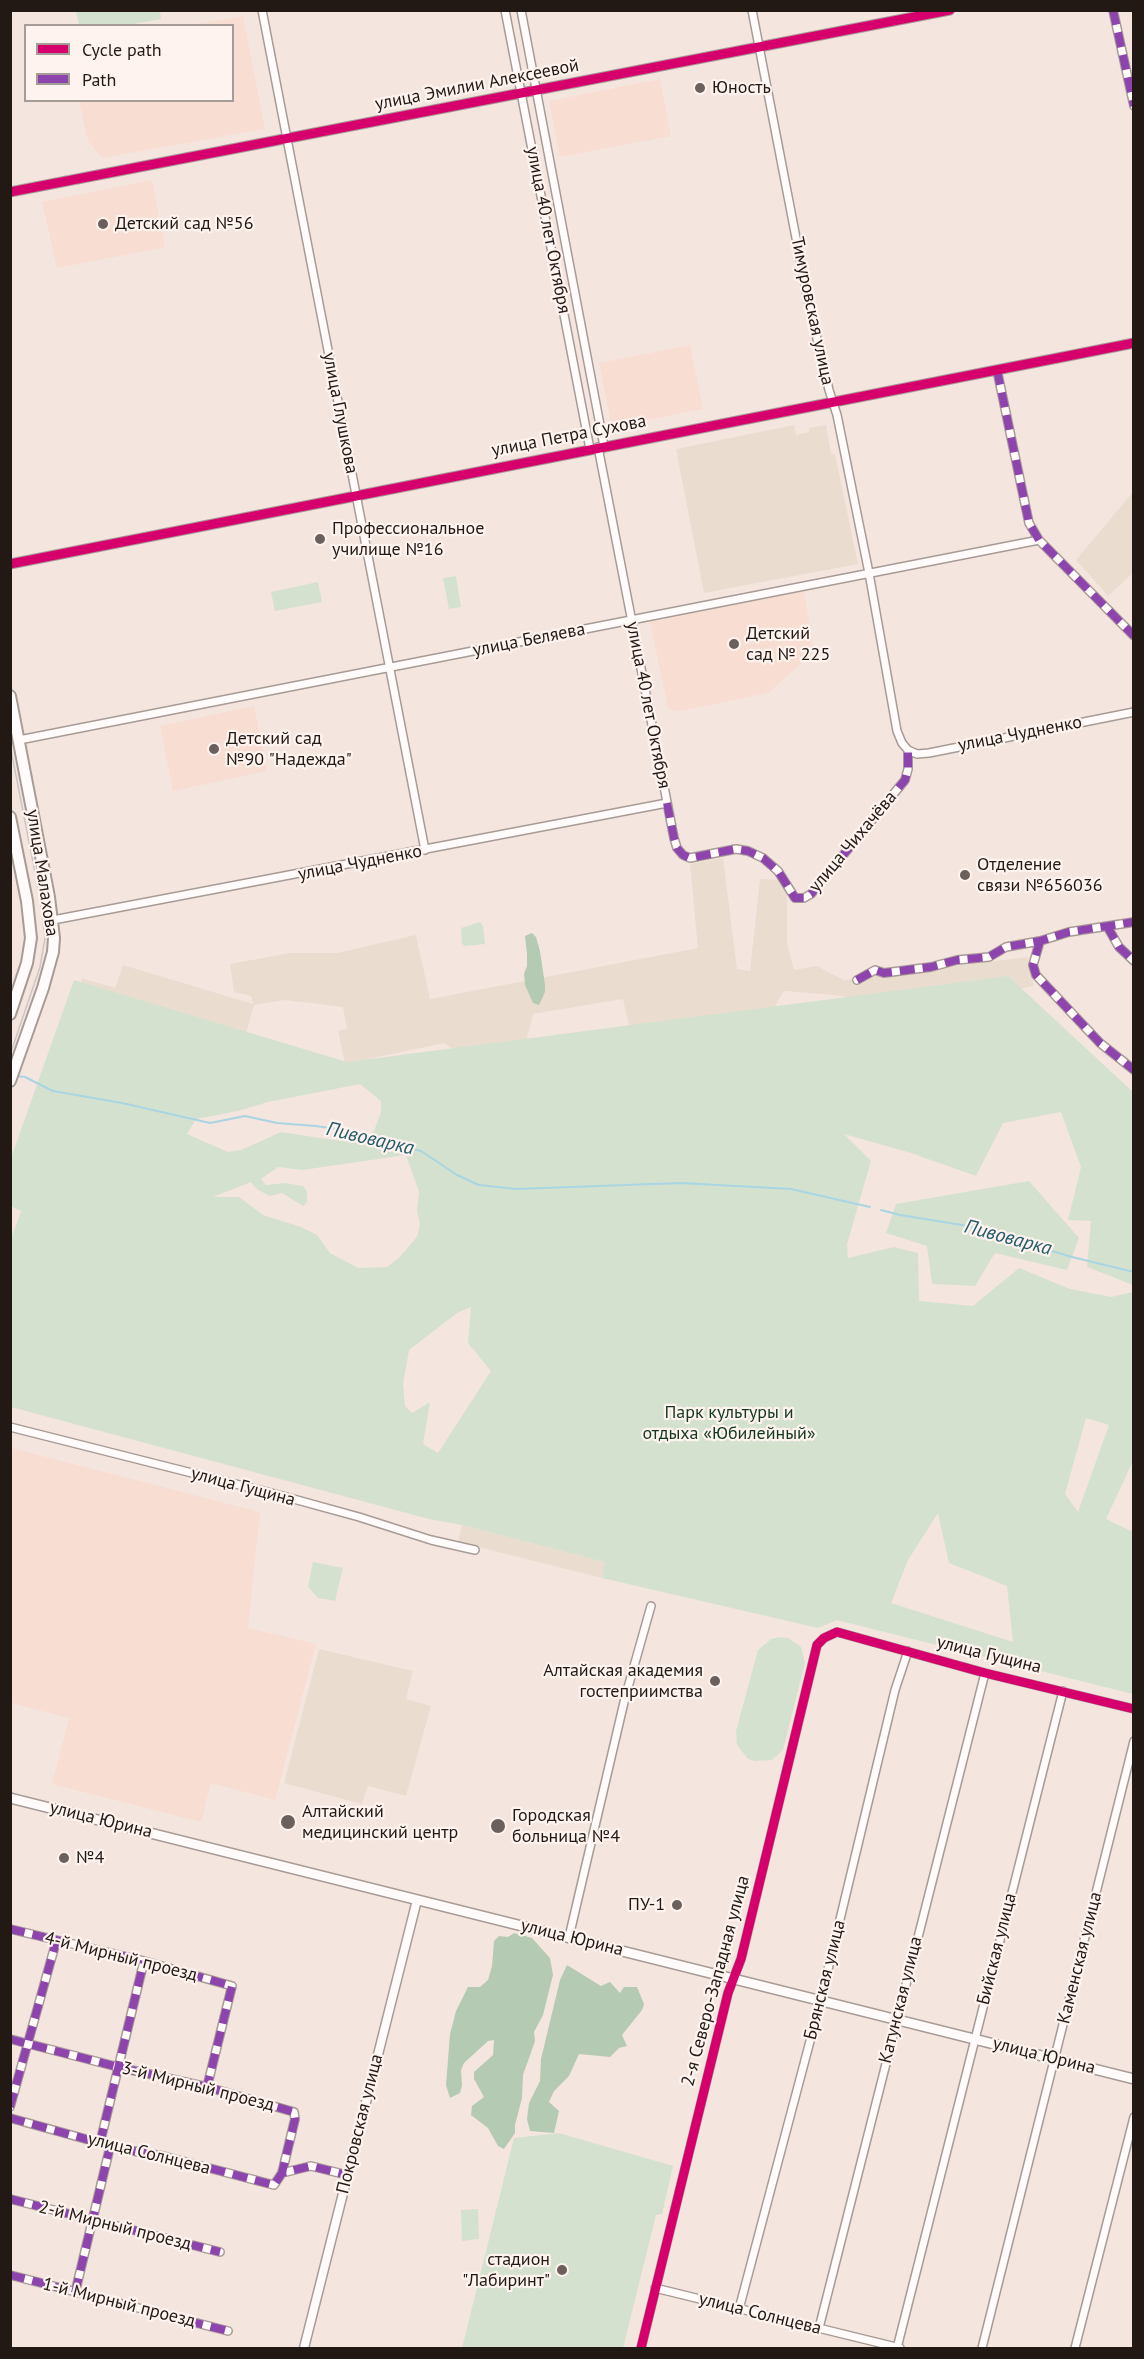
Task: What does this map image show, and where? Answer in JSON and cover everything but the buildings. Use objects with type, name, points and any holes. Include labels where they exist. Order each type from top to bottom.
[{"type":"main road","name":"улица Малахова","points":[[10,696],[53,920],[53,952],[49,969],[10,1082]]},
{"type":"main road","name":"улица Малахова","points":[[10,817],[27,901],[31,938],[27,963],[10,1014]]},
{"type":"main road","name":"улица Юрина","points":[[10,1798],[1134,2079]]},
{"type":"street","name":"улица Глушкова","points":[[262,10],[425,850]]},
{"type":"street","name":"улица 40 лет Октября","points":[[505,10],[598,447]]},
{"type":"street","name":"улица 40 лет Октября","points":[[521,10],[631,620],[674,838],[683,855]]},
{"type":"street","name":"Тимуровская улица","points":[[752,10],[808,300],[829,390],[834,401],[869,573],[897,731],[908,750]]},
{"type":"street","name":"улица Эмилии Алексеевой","points":[[10,192],[950,10]]},
{"type":"street","points":[[1113,10],[1134,106]]},
{"type":"street","name":"улица Петра Сухова","points":[[10,564],[1134,343]]},
{"type":"street","points":[[997,370],[1029,523],[1039,540],[1134,636]]},
{"type":"street","name":"улица Беляева","points":[[19,741],[1039,540]]},
{"type":"street","name":"улица Чудненко","points":[[908,750],[917,754],[929,753],[1134,712]]},
{"type":"street","name":"улица Чихачёва","points":[[683,855],[690,858],[736,849],[748,851],[763,858],[778,871],[795,898],[804,898],[811,894],[905,780],[908,750]]},
{"type":"street","name":"улица Чудненко","points":[[53,920],[667,803]]},
{"type":"street","points":[[858,980],[875,970],[884,973],[931,967],[957,960],[989,957],[1006,947],[1040,941],[1069,932],[1134,922]]},
{"type":"street","points":[[1107,926],[1119,947],[1134,962]]},
{"type":"street","points":[[1040,941],[1033,965],[1036,975],[1100,1043],[1134,1071]]},
{"type":"street","name":"улица Гущина","points":[[10,1427],[359,1517],[430,1540],[475,1551]]},
{"type":"street","points":[[569,1937],[625,1698],[651,1606]]},
{"type":"street","name":"улица Гущина","points":[[837,1632],[986,1673],[1134,1709]]},
{"type":"street","name":"2-я Северо-Западная улица","points":[[640,2349],[733,1978],[741,1959],[817,1645],[824,1638],[837,1632]]},
{"type":"street","name":"Брянская улица","points":[[739,2308],[820,2000],[892,1702],[908,1651]]},
{"type":"street","name":"Катунская улица","points":[[819,2328],[986,1673]]},
{"type":"street","name":"Бийская улица","points":[[898,2348],[1063,1691]]},
{"type":"street","name":"Каменская улица","points":[[982,2349],[1134,1741]]},
{"type":"street","name":"Покровская улица","points":[[304,2349],[417,1900]]},
{"type":"street","name":"4-й Мирный проезд","points":[[10,1929],[56,1942],[144,1960],[232,1986],[207,2087]]},
{"type":"street","points":[[10,2107],[56,1942]]},
{"type":"street","points":[[100,2143],[144,1960]]},
{"type":"street","name":"3-й Мирный проезд","points":[[10,2039],[207,2087],[294,2112],[295,2119],[282,2173]]},
{"type":"street","points":[[1075,2349],[1134,2117]]},
{"type":"street","name":"улица Солнцева","points":[[10,2118],[110,2147],[163,2156],[274,2185],[282,2173]]},
{"type":"street","points":[[75,2293],[110,2147]]},
{"type":"street","points":[[282,2173],[311,2166],[347,2175]]},
{"type":"street","name":"2-й Мирный проезд","points":[[10,2199],[220,2252]]},
{"type":"street","name":"1-й Мирный проезд","points":[[10,2275],[228,2331]]},
{"type":"street","name":"улица Солнцева","points":[[655,2288],[898,2348]]},
{"type":"shaded area","points":[[243,16],[265,129],[102,158],[88,141],[79,102],[234,102],[234,24],[199,24]]},
{"type":"shaded area","points":[[660,79],[671,136],[560,157],[549,101]]},
{"type":"shaded area","name":"Детский сад №56","points":[[152,180],[165,247],[57,268],[42,202]]},
{"type":"shaded area","points":[[690,345],[703,409],[612,427],[599,363]]},
{"type":"shaded area","points":[[794,425],[796,435],[809,432],[809,428],[826,425],[831,454],[835,454],[858,564],[704,593],[676,449]]},
{"type":"shaded area","points":[[1133,492],[1133,573],[1108,596],[1076,560]]},
{"type":"shaded area","name":"Детский сад № 225","points":[[804,591],[814,652],[768,693],[676,712],[668,708],[650,622]]},
{"type":"shaded area","name":"Детский сад №90 \"Надежда\"","points":[[254,706],[267,771],[173,791],[160,726]]},
{"type":"shaded area","points":[[723,858],[737,969],[750,971],[760,879],[777,880],[787,895],[787,943],[794,970],[817,966],[844,980],[1028,957],[1034,986],[1005,992],[884,1004],[835,995],[784,991],[758,1035],[631,1035],[623,999],[533,1014],[524,1050],[474,1063],[444,1043],[345,1064],[338,1031],[347,1029],[343,1007],[285,1000],[254,1005],[235,1073],[73,1008],[82,978],[115,988],[123,965],[253,1004],[251,996],[234,992],[230,964],[290,953],[337,953],[416,935],[430,999],[698,948],[690,864]]},
{"type":"shaded area","points":[[11,1448],[260,1512],[248,1628],[316,1644],[275,1800],[211,1783],[201,1822],[52,1784],[69,1718],[11,1703]]},
{"type":"shaded area","points":[[462,1525],[606,1562],[602,1578],[458,1542]]},
{"type":"shaded area","points":[[319,1649],[413,1671],[406,1699],[431,1706],[406,1796],[368,1786],[362,1804],[284,1783]]},
{"type":"green space","points":[[76,11],[160,11],[161,19],[134,24],[79,24]]},
{"type":"green space","points":[[456,576],[461,607],[449,609],[443,578]]},
{"type":"green space","points":[[318,582],[322,602],[275,611],[271,592]]},
{"type":"green space","points":[[480,922],[483,926],[485,944],[464,946],[461,928]]},
{"type":"green space","points":[[532,933],[536,937],[540,951],[545,985],[545,992],[539,1005],[533,1003],[525,985],[527,954],[525,936]]},
{"type":"green space","name":"Парк культуры и отдыха «Юбилейный»","points":[[1008,976],[1133,1092],[1133,1285],[1087,1267],[1091,1221],[1068,1220],[1081,1167],[1061,1112],[1003,1123],[976,1176],[911,1153],[844,1134],[871,1161],[847,1244],[848,1258],[894,1247],[918,1253],[919,1301],[973,1306],[1019,1268],[1070,1289],[1111,1297],[1133,1292],[1133,1461],[1106,1519],[1133,1532],[1133,1694],[837,1620],[818,1628],[602,1578],[605,1562],[462,1525],[429,1519],[11,1407],[10,1242],[21,1211],[11,1206],[11,1158],[74,980],[347,1062]],"holes":[[[360,1084],[381,1101],[381,1112],[374,1131],[360,1141],[333,1140],[281,1132],[241,1150],[228,1152],[187,1134],[196,1119],[238,1111],[268,1102]],[[406,1155],[419,1192],[417,1211],[420,1224],[417,1237],[399,1258],[387,1267],[358,1268],[330,1253],[317,1235],[301,1227],[263,1215],[239,1197],[213,1197],[251,1182],[258,1190],[270,1196],[282,1193],[303,1206],[307,1202],[307,1192],[303,1186],[285,1183],[266,1185],[261,1179],[278,1167],[302,1170]],[[471,1307],[468,1343],[491,1371],[438,1453],[423,1444],[430,1402],[412,1413],[405,1406],[403,1384],[409,1350],[457,1313]],[[1086,1418],[1109,1425],[1078,1512],[1065,1494]],[[938,1513],[949,1563],[1007,1586],[1013,1642],[891,1603],[908,1560]]]},
{"type":"green space","points":[[1029,1181],[1079,1238],[1067,1270],[995,1253],[975,1286],[932,1284],[927,1246],[886,1233],[896,1204]]},
{"type":"green space","points":[[313,1562],[343,1568],[335,1601],[318,1598],[308,1587]]},
{"type":"green space","points":[[788,1638],[801,1647],[805,1663],[783,1750],[772,1760],[755,1761],[748,1759],[737,1745],[736,1731],[758,1650],[771,1639]]},
{"type":"green space","points":[[514,1933],[532,1938],[550,1958],[553,1975],[543,2015],[534,2032],[535,2041],[523,2075],[522,2098],[515,2133],[504,2149],[498,2146],[488,2128],[471,2115],[472,2106],[484,2097],[474,2079],[474,2072],[493,2055],[494,2040],[488,2041],[464,2063],[461,2070],[460,2093],[450,2098],[446,2085],[450,2034],[456,2011],[468,1987],[480,1987],[488,1980],[492,1966],[494,1941],[499,1936],[508,1937]]},
{"type":"green space","points":[[567,1965],[601,1986],[610,1982],[620,1993],[624,1987],[637,1987],[644,2004],[642,2010],[622,2035],[627,2046],[619,2048],[610,2057],[579,2054],[569,2076],[554,2091],[549,2102],[559,2111],[554,2133],[530,2131],[527,2119],[529,2103],[540,2081],[541,2059],[560,1980]]},
{"type":"green space","name":"стадион \"Лабиринт\"","points":[[559,2133],[673,2166],[662,2214],[656,2215],[623,2348],[462,2348],[514,2138]]},
{"type":"green space","points":[[478,2209],[479,2239],[462,2241],[461,2210]]},
{"type":"waterway","name":"Пивоварка","points":[[16,1076],[25,1077],[53,1091],[122,1103],[210,1123],[245,1116],[277,1123],[350,1131],[371,1141],[387,1141],[421,1151],[457,1175],[479,1185],[516,1189],[681,1183],[791,1189],[870,1207]]},
{"type":"waterway","name":"Пивоварка","points":[[881,1210],[968,1226],[1072,1257],[1134,1272]]},
{"type":"tram line","points":[[10,745],[40,898],[45,938],[40,967],[10,1055]]},
{"type":"marked path","points":[[1113,10],[1134,106]]},
{"type":"marked path","points":[[997,370],[1029,523],[1039,540],[1134,636]]},
{"type":"marked path","points":[[667,803],[677,848],[683,855],[690,858],[736,849],[748,851],[763,858],[778,871],[795,898],[804,898],[811,894],[905,780],[908,769],[908,750]]},
{"type":"marked path","points":[[857,980],[875,970],[884,973],[931,967],[957,960],[989,957],[1006,947],[1040,941],[1069,932],[1134,922]]},
{"type":"marked path","points":[[1107,926],[1119,947],[1134,961]]},
{"type":"marked path","points":[[1040,941],[1033,965],[1036,975],[1100,1043],[1134,1070]]},
{"type":"marked path","points":[[10,1929],[144,1961],[232,1986],[207,2087]]},
{"type":"marked path","points":[[10,2107],[56,1942]]},
{"type":"marked path","points":[[100,2143],[144,1961]]},
{"type":"marked path","points":[[10,2039],[207,2087],[294,2112],[295,2119],[282,2173],[311,2166],[347,2175]]},
{"type":"marked path","points":[[10,2118],[110,2147],[163,2156],[274,2185],[282,2173]]},
{"type":"marked path","points":[[75,2293],[110,2147]]},
{"type":"marked path","points":[[10,2199],[220,2252]]},
{"type":"marked path","points":[[10,2275],[228,2331]]},
{"type":"cycle path","points":[[10,192],[950,10]]},
{"type":"cycle path","points":[[10,564],[1134,343]]},
{"type":"cycle path","points":[[641,2348],[728,1993],[741,1959],[817,1645],[824,1638],[837,1632],[985,1673],[1134,1709]]},
{"type":"place","name":"Юность","points":[[700,88]]},
{"type":"place","name":"Детский сад №56","points":[[103,224]]},
{"type":"place","name":"Профессиональное училище №16","points":[[320,539]]},
{"type":"place","name":"Детский сад № 225","points":[[734,644]]},
{"type":"place","name":"Детский сад №90 \"Надежда\"","points":[[214,749]]},
{"type":"place","name":"Отделение связи №656036","points":[[965,875]]},
{"type":"place","name":"Алтайская академия гостеприимства","points":[[715,1681]]},
{"type":"place","name":"Алтайский медицинский центр","points":[[288,1822]]},
{"type":"place","name":"Городская больница №4","points":[[498,1826]]},
{"type":"place","name":"№4","points":[[64,1858]]},
{"type":"place","name":"ПУ-1","points":[[677,1905]]},
{"type":"place","name":"стадион \"Лабиринт\"","points":[[562,2270]]}]
